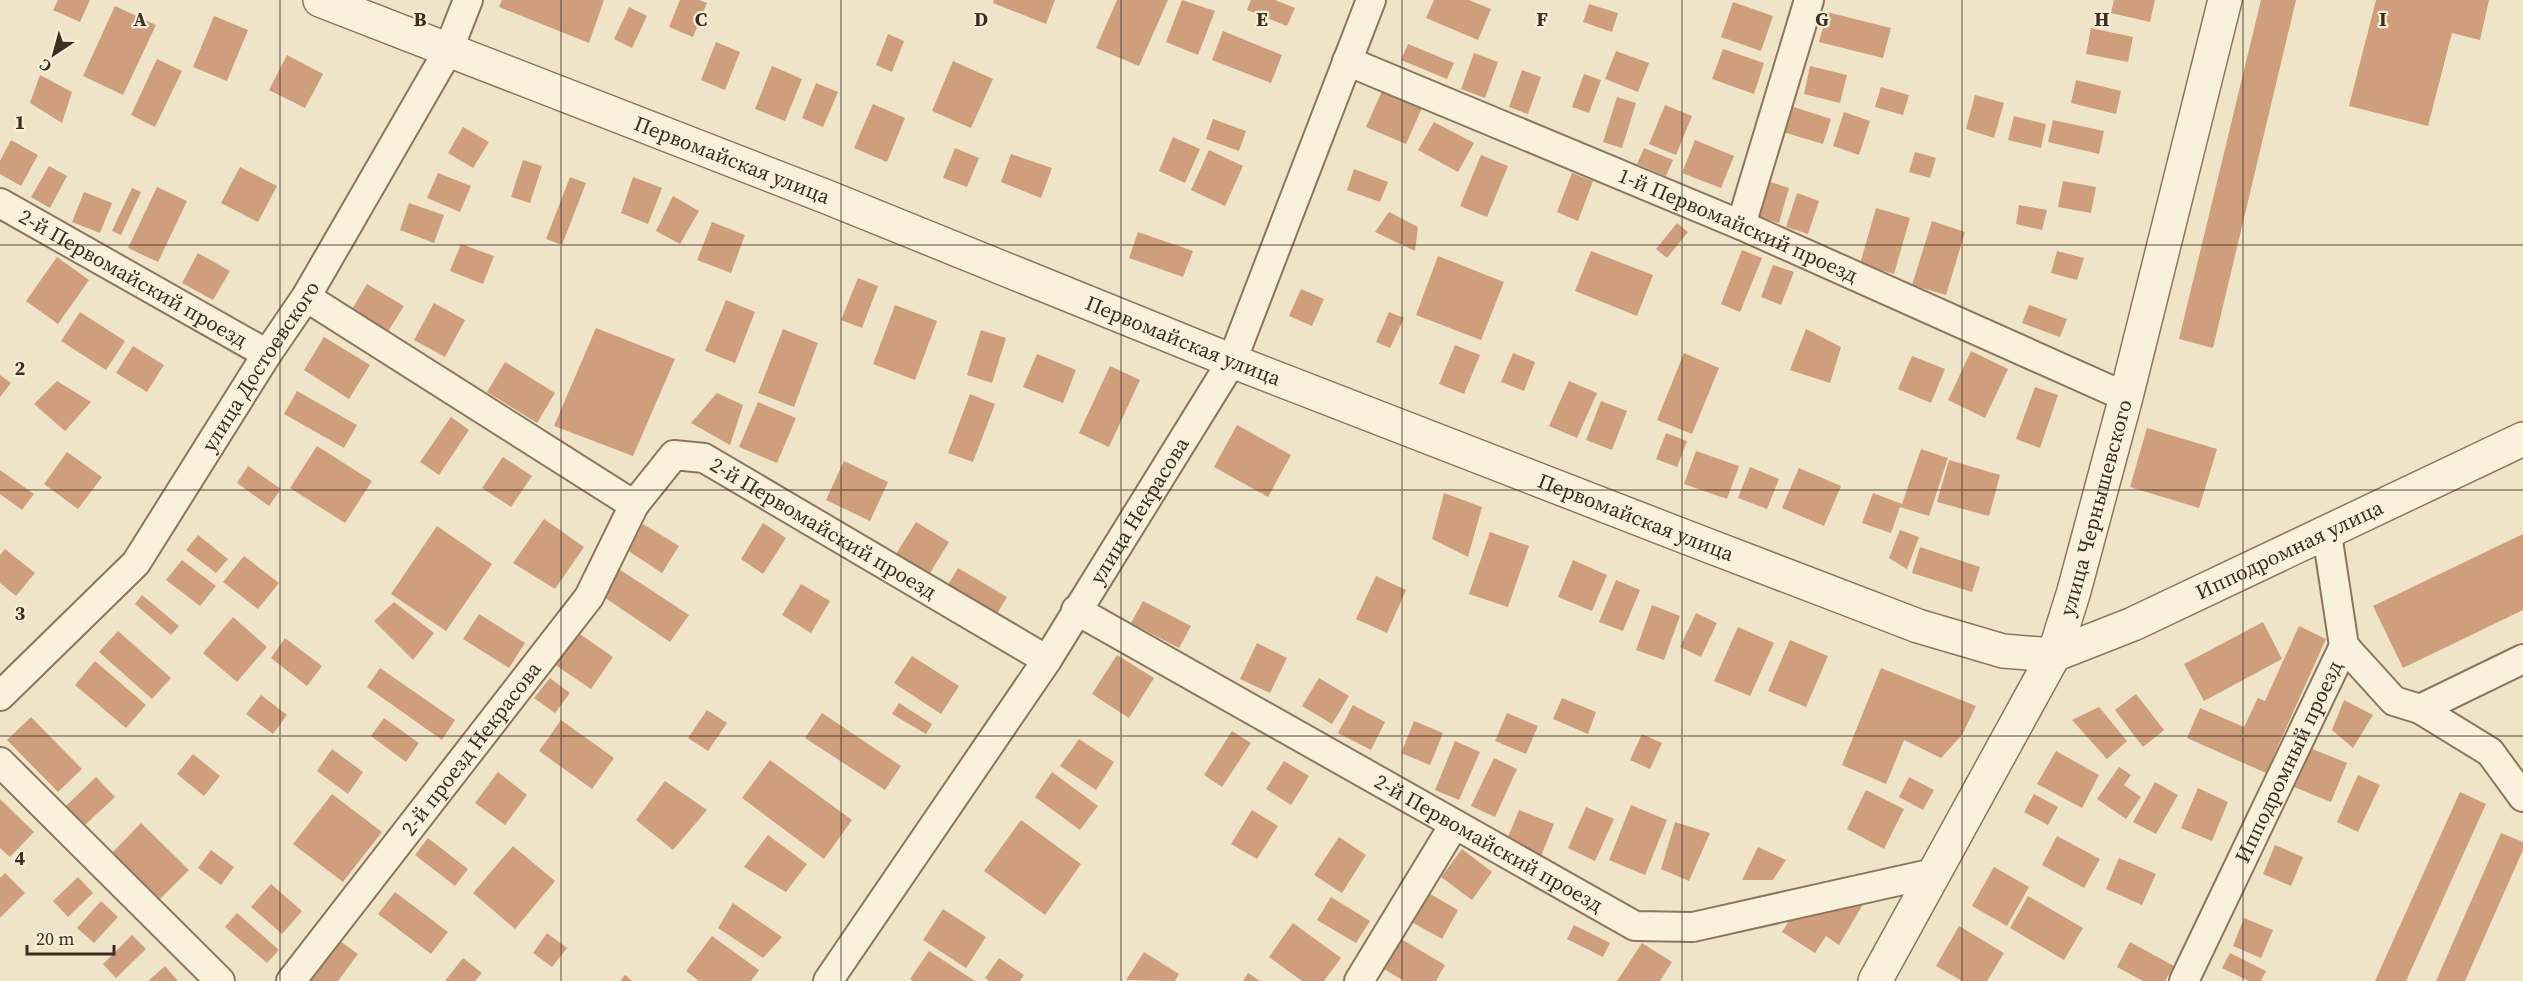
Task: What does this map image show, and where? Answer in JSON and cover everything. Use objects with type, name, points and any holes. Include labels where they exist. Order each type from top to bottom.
[{"type":"street","name":"Первомайская улица","points":[[320,0],[827,197],[1232,361],[1918,626],[2003,651],[2054,655]]},
{"type":"street","name":"улица Достоевского","points":[[0,696],[136,563],[267,354],[306,297],[448,51],[468,0]]},
{"type":"street","name":"улица Некрасова","points":[[828,981],[1047,660],[1232,361],[1371,0]]},
{"type":"street","points":[[1742,225],[1809,0]]},
{"type":"street","name":"улица Чернышевского","points":[[1875,981],[2054,655],[2074,591],[2126,397],[2225,0]]},
{"type":"street","name":"1-й Первомайский проезд","points":[[1347,61],[1742,225],[2126,397]]},
{"type":"street","name":"2-й Первомайский проезд","points":[[0,203],[267,354]]},
{"type":"street","points":[[306,297],[634,505]]},
{"type":"street","name":"Ипподромная улица","points":[[2054,655],[2133,624],[2327,534],[2523,439]]},
{"type":"street","name":"2-й Первомайский проезд","points":[[634,505],[674,454],[704,458],[1047,660]]},
{"type":"street","name":"2-й проезд Некрасова","points":[[291,981],[589,597],[634,505]]},
{"type":"street","name":"Ипподромный проезд","points":[[2184,981],[2344,646],[2327,534]]},
{"type":"street","name":"2-й Первомайский проезд","points":[[1076,610],[1635,926],[1693,927],[1934,873]]},
{"type":"street","points":[[2344,646],[2394,701],[2420,709],[2490,752],[2523,797]]},
{"type":"street","points":[[2420,709],[2523,659]]},
{"type":"street","points":[[0,762],[220,981]]},
{"type":"street","points":[[1359,981],[1454,825]]},
{"type":"building","points":[[58,0],[90,0],[80,22],[53,10]]},
{"type":"building","points":[[502,0],[604,0],[589,43],[499,7]]},
{"type":"building","points":[[680,0],[699,0],[707,3],[693,37],[669,27]]},
{"type":"building","points":[[994,0],[1055,0],[1046,24],[993,3]]},
{"type":"building","points":[[1117,0],[1168,0],[1139,66],[1096,48]]},
{"type":"building","points":[[1182,0],[1215,11],[1198,55],[1166,42]]},
{"type":"building","points":[[1251,0],[1275,0],[1295,8],[1287,26],[1247,10]]},
{"type":"building","points":[[1434,0],[1469,0],[1491,9],[1478,40],[1426,18]]},
{"type":"building","points":[[2114,0],[2155,0],[2150,22],[2111,13]]},
{"type":"building","points":[[2261,0],[2296,0],[2213,348],[2179,339]]},
{"type":"building","points":[[2376,0],[2489,0],[2480,40],[2452,33],[2428,126],[2349,106]]},
{"type":"building","points":[[1733,2],[1773,16],[1761,51],[1721,37]]},
{"type":"building","points":[[1589,4],[1618,13],[1612,32],[1583,22]]},
{"type":"building","points":[[115,6],[156,25],[123,95],[83,76]]},
{"type":"building","points":[[629,7],[647,16],[632,48],[614,39]]},
{"type":"building","points":[[1827,12],[1891,28],[1883,58],[1819,42]]},
{"type":"building","points":[[214,16],[248,30],[227,81],[193,67]]},
{"type":"building","points":[[2091,28],[2133,37],[2128,62],[2086,54]]},
{"type":"building","points":[[1223,31],[1282,55],[1271,83],[1212,60]]},
{"type":"building","points":[[888,34],[904,41],[892,72],[876,65]]},
{"type":"building","points":[[716,42],[740,52],[725,90],[701,80]]},
{"type":"building","points":[[1408,44],[1454,63],[1447,79],[1401,60]]},
{"type":"building","points":[[1723,49],[1764,63],[1754,94],[1712,79]]},
{"type":"building","points":[[1616,51],[1649,63],[1638,92],[1605,79]]},
{"type":"building","points":[[1474,53],[1498,62],[1485,98],[1461,89]]},
{"type":"building","points":[[287,55],[323,74],[305,108],[269,90]]},
{"type":"building","points":[[157,59],[182,71],[155,127],[131,115]]},
{"type":"building","points":[[953,61],[993,79],[971,128],[932,111]]},
{"type":"building","points":[[772,66],[802,79],[785,121],[755,109]]},
{"type":"building","points":[[1810,66],[1847,75],[1840,103],[1804,94]]},
{"type":"building","points":[[1522,70],[1541,77],[1528,114],[1509,107]]},
{"type":"building","points":[[1584,74],[1601,80],[1589,113],[1572,107]]},
{"type":"building","points":[[40,75],[72,92],[62,123],[30,103]]},
{"type":"building","points":[[2076,80],[2121,91],[2116,114],[2071,103]]},
{"type":"building","points":[[816,83],[838,92],[823,127],[802,118]]},
{"type":"building","points":[[1881,87],[1909,95],[1903,115],[1875,107]]},
{"type":"building","points":[[1382,91],[1422,108],[1406,144],[1366,127]]},
{"type":"building","points":[[1975,95],[2004,103],[1994,138],[1966,129]]},
{"type":"building","points":[[1617,97],[1636,103],[1622,148],[1603,142]]},
{"type":"building","points":[[873,104],[905,118],[887,162],[854,148]]},
{"type":"building","points":[[1665,105],[1692,116],[1676,155],[1649,144]]},
{"type":"building","points":[[1791,106],[1831,119],[1823,144],[1783,132]]},
{"type":"building","points":[[1844,112],[1870,121],[1859,155],[1833,146]]},
{"type":"building","points":[[2014,116],[2046,124],[2041,148],[2008,140]]},
{"type":"building","points":[[1213,119],[1246,131],[1239,151],[1206,139]]},
{"type":"building","points":[[2053,120],[2104,131],[2099,154],[2048,142]]},
{"type":"building","points":[[1434,122],[1474,143],[1458,172],[1418,150]]},
{"type":"building","points":[[463,127],[489,142],[473,168],[448,153]]},
{"type":"building","points":[[1173,137],[1200,149],[1185,183],[1159,171]]},
{"type":"building","points":[[11,140],[38,155],[21,186],[0,174],[0,161]]},
{"type":"building","points":[[1695,140],[1734,156],[1721,188],[1682,173]]},
{"type":"building","points":[[955,148],[979,158],[967,187],[943,178]]},
{"type":"building","points":[[1644,148],[1673,160],[1666,176],[1637,164]]},
{"type":"building","points":[[1209,150],[1243,166],[1225,206],[1191,190]]},
{"type":"building","points":[[1915,152],[1936,158],[1930,178],[1909,172]]},
{"type":"building","points":[[1011,154],[1052,168],[1041,198],[1001,182]]},
{"type":"building","points":[[1481,155],[1508,166],[1487,217],[1460,206]]},
{"type":"building","points":[[523,160],[542,166],[530,203],[511,197]]},
{"type":"building","points":[[49,166],[67,176],[50,208],[31,197]]},
{"type":"building","points":[[240,167],[277,186],[258,222],[221,203]]},
{"type":"building","points":[[1354,169],[1388,182],[1380,202],[1347,190]]},
{"type":"building","points":[[438,173],[471,186],[460,212],[427,198]]},
{"type":"building","points":[[1572,173],[1593,181],[1578,221],[1557,212]]},
{"type":"building","points":[[570,177],[586,183],[562,245],[546,239]]},
{"type":"building","points":[[633,177],[662,188],[648,224],[621,213]]},
{"type":"building","points":[[1764,180],[1789,188],[1779,223],[1753,216]]},
{"type":"building","points":[[2063,181],[2096,187],[2091,213],[2058,207]]},
{"type":"building","points":[[157,187],[187,201],[158,262],[128,248]]},
{"type":"building","points":[[132,188],[141,192],[121,235],[112,231]]},
{"type":"building","points":[[84,192],[112,203],[100,233],[72,222]]},
{"type":"building","points":[[1797,193],[1819,201],[1808,234],[1786,227]]},
{"type":"building","points":[[673,196],[699,211],[680,244],[656,231]]},
{"type":"building","points":[[409,203],[444,215],[434,243],[400,230]]},
{"type":"building","points":[[2019,205],[2047,210],[2042,230],[2016,224]]},
{"type":"building","points":[[1876,208],[1910,218],[1894,274],[1860,264]]},
{"type":"building","points":[[1389,212],[1418,227],[1415,251],[1375,232]]},
{"type":"building","points":[[1932,221],[1965,232],[1946,295],[1912,285]]},
{"type":"building","points":[[712,222],[745,235],[731,273],[697,260]]},
{"type":"building","points":[[1677,223],[1688,232],[1667,258],[1656,249]]},
{"type":"building","points":[[1138,232],[1193,251],[1183,277],[1129,258]]},
{"type":"building","points":[[461,244],[494,256],[483,284],[450,271]]},
{"type":"building","points":[[1742,250],[1762,258],[1740,312],[1721,304]]},
{"type":"building","points":[[1591,251],[1653,275],[1637,316],[1575,291]]},
{"type":"building","points":[[2057,251],[2084,258],[2077,280],[2051,273]]},
{"type":"building","points":[[198,253],[230,271],[213,300],[182,283]]},
{"type":"building","points":[[1438,256],[1504,282],[1481,340],[1416,315]]},
{"type":"building","points":[[57,257],[89,280],[58,324],[26,301]]},
{"type":"building","points":[[1773,265],[1794,272],[1781,305],[1761,297]]},
{"type":"building","points":[[858,278],[878,286],[862,328],[841,320]]},
{"type":"building","points":[[367,284],[404,306],[387,333],[351,311]]},
{"type":"building","points":[[1301,289],[1324,299],[1312,326],[1289,316]]},
{"type":"building","points":[[726,300],[755,312],[735,363],[705,351]]},
{"type":"building","points":[[434,303],[465,320],[445,357],[414,340]]},
{"type":"building","points":[[895,305],[937,321],[915,380],[873,364]]},
{"type":"building","points":[[2029,305],[2067,319],[2060,337],[2022,323]]},
{"type":"building","points":[[80,312],[125,341],[106,370],[61,341]]},
{"type":"building","points":[[1389,312],[1404,318],[1390,348],[1376,342]]},
{"type":"building","points":[[596,328],[675,359],[633,456],[554,426]]},
{"type":"building","points":[[783,329],[818,343],[794,407],[758,393]]},
{"type":"building","points":[[1806,329],[1841,347],[1830,383],[1790,370]]},
{"type":"building","points":[[981,330],[1006,338],[992,383],[967,375]]},
{"type":"building","points":[[324,337],[370,365],[349,399],[304,370]]},
{"type":"building","points":[[1455,345],[1480,355],[1464,394],[1439,384]]},
{"type":"building","points":[[133,346],[164,365],[147,392],[116,373]]},
{"type":"building","points":[[1971,351],[2008,369],[1985,418],[1948,400]]},
{"type":"building","points":[[1513,353],[1535,362],[1524,391],[1501,382]]},
{"type":"building","points":[[1684,353],[1719,368],[1692,434],[1657,420]]},
{"type":"building","points":[[1037,354],[1076,370],[1063,403],[1023,387]]},
{"type":"building","points":[[1912,356],[1945,369],[1931,403],[1898,389]]},
{"type":"building","points":[[505,362],[555,393],[537,423],[487,392]]},
{"type":"building","points":[[1110,366],[1140,380],[1109,447],[1079,433]]},
{"type":"building","points":[[0,375],[11,383],[0,397]]},
{"type":"building","points":[[57,381],[91,402],[65,431],[34,404]]},
{"type":"building","points":[[1569,381],[1597,393],[1577,438],[1549,426]]},
{"type":"building","points":[[2035,387],[2058,395],[2040,448],[2016,439]]},
{"type":"building","points":[[297,391],[357,425],[344,448],[284,414]]},
{"type":"building","points":[[717,393],[743,405],[730,445],[691,423]]},
{"type":"building","points":[[970,394],[995,404],[973,462],[948,453]]},
{"type":"building","points":[[1601,401],[1627,411],[1612,450],[1586,440]]},
{"type":"building","points":[[758,402],[796,418],[777,463],[739,447]]},
{"type":"building","points":[[451,417],[469,430],[439,475],[420,462]]},
{"type":"building","points":[[1237,425],[1291,455],[1268,497],[1214,467]]},
{"type":"building","points":[[2147,428],[2217,449],[2199,508],[2130,487]]},
{"type":"building","points":[[1666,433],[1687,441],[1677,467],[1656,459]]},
{"type":"building","points":[[317,446],[372,481],[345,523],[290,488]]},
{"type":"building","points":[[1921,449],[1948,458],[1929,516],[1900,507],[1891,533],[1862,523],[1873,493],[1902,504]]},
{"type":"building","points":[[1696,451],[1739,466],[1727,499],[1684,484]]},
{"type":"building","points":[[67,452],[102,477],[78,509],[44,484]]},
{"type":"building","points":[[503,457],[532,476],[511,507],[482,488]]},
{"type":"building","points":[[1949,460],[2000,475],[1989,516],[1937,502]]},
{"type":"building","points":[[844,461],[888,482],[870,521],[826,500]]},
{"type":"building","points":[[248,466],[281,489],[269,506],[237,483]]},
{"type":"building","points":[[1750,467],[1779,479],[1767,509],[1738,498]]},
{"type":"building","points":[[1799,468],[1841,486],[1824,526],[1782,508]]},
{"type":"building","points":[[0,470],[34,494],[22,510],[0,494]]},
{"type":"building","points":[[1444,493],[1482,507],[1468,557],[1432,539]]},
{"type":"building","points":[[544,519],[584,547],[555,589],[513,563]]},
{"type":"building","points":[[916,522],[949,542],[924,583],[891,562]]},
{"type":"building","points":[[763,523],[786,538],[763,574],[741,559]]},
{"type":"building","points":[[643,524],[679,546],[662,573],[627,550]]},
{"type":"building","points":[[437,526],[492,564],[446,631],[391,594]]},
{"type":"building","points":[[1900,530],[1919,537],[1907,569],[1889,558]]},
{"type":"building","points":[[1490,532],[1529,546],[1508,607],[1469,594]]},
{"type":"building","points":[[2523,534],[2523,610],[2403,668],[2373,606]]},
{"type":"building","points":[[198,535],[228,559],[216,573],[186,550]]},
{"type":"building","points":[[1920,547],[1980,567],[1972,592],[1912,573]]},
{"type":"building","points":[[5,549],[35,573],[16,596],[0,583],[0,555]]},
{"type":"building","points":[[244,556],[279,583],[258,609],[223,582]]},
{"type":"building","points":[[182,560],[216,586],[200,606],[166,580]]},
{"type":"building","points":[[1573,560],[1607,575],[1592,611],[1558,597]]},
{"type":"building","points":[[958,568],[1007,597],[992,622],[943,593]]},
{"type":"building","points":[[619,569],[689,615],[670,642],[601,595]]},
{"type":"building","points":[[1376,576],[1406,590],[1387,633],[1356,619]]},
{"type":"building","points":[[1616,580],[1640,590],[1623,631],[1599,622]]},
{"type":"building","points":[[801,584],[830,601],[811,633],[782,615]]},
{"type":"building","points":[[142,595],[179,626],[171,635],[135,604]]},
{"type":"building","points":[[1143,601],[1191,626],[1179,648],[1131,623]]},
{"type":"building","points":[[394,602],[434,633],[413,660],[374,621]]},
{"type":"building","points":[[1652,605],[1680,616],[1664,660],[1636,650]]},
{"type":"building","points":[[1696,613],[1717,623],[1701,657],[1680,647]]},
{"type":"building","points":[[479,614],[525,643],[509,668],[463,639]]},
{"type":"building","points":[[233,617],[267,647],[237,682],[203,653]]},
{"type":"building","points":[[2263,622],[2282,659],[2204,701],[2184,664]]},
{"type":"building","points":[[2299,626],[2326,639],[2266,773],[2187,738],[2200,708],[2244,727],[2258,698],[2265,701]]},
{"type":"building","points":[[1738,627],[1774,643],[1750,696],[1714,681]]},
{"type":"building","points":[[118,631],[171,678],[152,699],[99,652]]},
{"type":"building","points":[[577,632],[613,657],[591,689],[554,664]]},
{"type":"building","points":[[285,638],[322,666],[307,686],[271,658]]},
{"type":"building","points":[[1790,640],[1828,656],[1806,707],[1768,691]]},
{"type":"building","points":[[1257,643],[1287,658],[1270,693],[1240,679]]},
{"type":"building","points":[[1117,655],[1154,678],[1129,718],[1092,694]]},
{"type":"building","points":[[912,656],[959,686],[941,714],[894,683]]},
{"type":"building","points":[[95,661],[146,705],[126,728],[75,685]]},
{"type":"building","points":[[380,668],[455,720],[442,740],[367,687]]},
{"type":"building","points":[[1881,668],[1976,706],[1962,735],[1941,758],[1904,740],[1886,784],[1842,765]]},
{"type":"building","points":[[550,678],[570,693],[555,713],[534,698]]},
{"type":"building","points":[[1319,678],[1349,696],[1332,724],[1302,706]]},
{"type":"building","points":[[2136,694],[2164,730],[2143,747],[2115,710]]},
{"type":"building","points":[[261,695],[287,715],[273,734],[246,714]]},
{"type":"building","points":[[1562,698],[1596,712],[1588,734],[1553,719]]},
{"type":"building","points":[[2344,700],[2373,715],[2353,748],[2332,730]]},
{"type":"building","points":[[899,703],[932,724],[926,734],[892,714]]},
{"type":"building","points":[[1353,705],[1385,722],[1371,750],[1338,733]]},
{"type":"building","points":[[2099,707],[2127,741],[2107,759],[2072,720]]},
{"type":"building","points":[[707,710],[727,723],[708,751],[688,738]]},
{"type":"building","points":[[822,713],[901,766],[885,790],[805,738]]},
{"type":"building","points":[[1507,713],[1538,726],[1526,754],[1495,741]]},
{"type":"building","points":[[31,717],[82,769],[58,792],[7,740]]},
{"type":"building","points":[[384,718],[419,743],[406,762],[371,736]]},
{"type":"building","points":[[561,720],[614,758],[592,789],[539,751]]},
{"type":"building","points":[[1414,721],[1443,733],[1430,765],[1401,753]]},
{"type":"building","points":[[1232,731],[1251,743],[1222,787],[1204,775]]},
{"type":"building","points":[[1642,734],[1662,743],[1650,769],[1630,760]]},
{"type":"building","points":[[1079,739],[1114,762],[1096,790],[1060,766]]},
{"type":"building","points":[[1455,741],[1480,752],[1459,800],[1435,790]]},
{"type":"building","points":[[2310,748],[2347,763],[2331,802],[2294,787]]},
{"type":"building","points":[[332,749],[363,772],[348,794],[317,771]]},
{"type":"building","points":[[2056,751],[2099,775],[2082,808],[2037,784]]},
{"type":"building","points":[[193,754],[220,776],[204,796],[177,774]]},
{"type":"building","points":[[1494,758],[1517,769],[1495,817],[1471,806]]},
{"type":"building","points":[[770,760],[852,820],[824,859],[742,798]]},
{"type":"building","points":[[1284,761],[1309,776],[1291,805],[1266,789]]},
{"type":"building","points":[[2119,767],[2131,775],[2124,785],[2141,797],[2126,819],[2097,799]]},
{"type":"building","points":[[498,772],[527,795],[505,825],[475,803]]},
{"type":"building","points":[[1052,772],[1098,806],[1080,830],[1035,797]]},
{"type":"building","points":[[2358,775],[2380,785],[2358,832],[2337,822]]},
{"type":"building","points":[[96,777],[115,797],[85,825],[66,806]]},
{"type":"building","points":[[1909,777],[1934,790],[1923,810],[1899,797]]},
{"type":"building","points":[[665,781],[707,810],[673,850],[636,820]]},
{"type":"building","points":[[2155,782],[2178,795],[2156,834],[2133,822]]},
{"type":"building","points":[[2198,788],[2228,802],[2212,841],[2181,828]]},
{"type":"building","points":[[1866,790],[1904,809],[1884,849],[1847,829]]},
{"type":"building","points":[[2460,792],[2486,804],[2406,981],[2375,981]]},
{"type":"building","points":[[332,794],[382,832],[343,882],[293,844]]},
{"type":"building","points":[[2034,794],[2058,807],[2048,825],[2024,812]]},
{"type":"building","points":[[0,799],[34,832],[10,857],[0,848]]},
{"type":"building","points":[[1631,805],[1667,820],[1645,875],[1609,860]]},
{"type":"building","points":[[1586,807],[1614,819],[1595,861],[1568,848]]},
{"type":"building","points":[[1252,810],[1278,826],[1257,859],[1231,844]]},
{"type":"building","points":[[1519,810],[1554,824],[1541,856],[1506,842]]},
{"type":"building","points":[[1021,820],[1081,864],[1045,915],[984,871]]},
{"type":"building","points":[[1675,822],[1710,833],[1689,881],[1661,869]]},
{"type":"building","points":[[141,823],[189,870],[158,901],[111,854]]},
{"type":"building","points":[[2501,833],[2523,842],[2523,850],[2465,981],[2436,981]]},
{"type":"building","points":[[768,835],[807,864],[786,892],[744,867]]},
{"type":"building","points":[[2057,836],[2100,859],[2084,888],[2042,865]]},
{"type":"building","points":[[1339,837],[1366,855],[1342,893],[1314,875]]},
{"type":"building","points":[[428,838],[468,869],[455,886],[415,855]]},
{"type":"building","points":[[2275,845],[2303,857],[2291,886],[2263,874]]},
{"type":"building","points":[[513,846],[555,881],[515,929],[473,893]]},
{"type":"building","points":[[1758,847],[1786,860],[1773,880],[1742,880]]},
{"type":"building","points":[[1462,849],[1492,872],[1472,900],[1441,877]]},
{"type":"building","points":[[211,850],[234,867],[221,885],[198,868]]},
{"type":"building","points":[[2119,858],[2156,874],[2142,905],[2106,889]]},
{"type":"building","points":[[1994,867],[2029,887],[2007,926],[1972,906]]},
{"type":"building","points":[[5,873],[25,893],[0,918],[0,878]]},
{"type":"building","points":[[78,877],[93,893],[68,917],[53,901]]},
{"type":"building","points":[[271,884],[302,911],[282,934],[251,907]]},
{"type":"building","points":[[1425,891],[1458,910],[1442,939],[1408,920]]},
{"type":"building","points":[[395,892],[448,932],[431,954],[378,914]]},
{"type":"building","points":[[2028,896],[2083,928],[2064,960],[2010,928]]},
{"type":"building","points":[[1331,897],[1370,921],[1356,943],[1317,920]]},
{"type":"building","points":[[1866,899],[1839,945],[1826,936],[1815,953],[1782,932],[1791,917]]},
{"type":"building","points":[[101,901],[118,917],[94,943],[77,928]]},
{"type":"building","points":[[733,903],[782,937],[763,958],[718,928]]},
{"type":"building","points":[[943,909],[986,937],[966,968],[923,940]]},
{"type":"building","points":[[237,913],[279,950],[267,963],[225,927]]},
{"type":"building","points":[[2244,918],[2273,930],[2261,958],[2233,946]]},
{"type":"building","points":[[1293,923],[1341,958],[1324,981],[1302,981],[1269,957]]},
{"type":"building","points":[[1574,925],[1610,943],[1603,957],[1567,939]]},
{"type":"building","points":[[1959,926],[2004,953],[1987,981],[1962,981],[1936,966]]},
{"type":"building","points":[[547,933],[567,948],[552,967],[533,953]]},
{"type":"building","points":[[132,935],[146,949],[116,978],[103,964]]},
{"type":"building","points":[[332,935],[358,954],[338,981],[297,981]]},
{"type":"building","points":[[712,936],[759,970],[751,981],[699,981],[686,971]]},
{"type":"building","points":[[1401,939],[1445,965],[1436,981],[1404,981],[1384,969]]},
{"type":"building","points":[[2130,942],[2174,966],[2165,981],[2143,981],[2117,967]]},
{"type":"building","points":[[1642,943],[1672,962],[1660,981],[1617,981]]},
{"type":"building","points":[[929,951],[975,981],[913,981],[910,979]]},
{"type":"building","points":[[1144,952],[1179,974],[1175,981],[1126,980]]},
{"type":"building","points":[[2230,953],[2266,971],[2261,981],[2249,981],[2222,968]]},
{"type":"building","points":[[463,958],[482,973],[475,981],[445,981]]},
{"type":"building","points":[[999,958],[1024,975],[1020,981],[989,981],[985,978]]},
{"type":"building","points":[[165,966],[178,981],[148,981]]},
{"type":"building","points":[[1248,973],[1260,981],[1243,981]]},
{"type":"building","points":[[625,975],[632,981],[620,981]]}]
